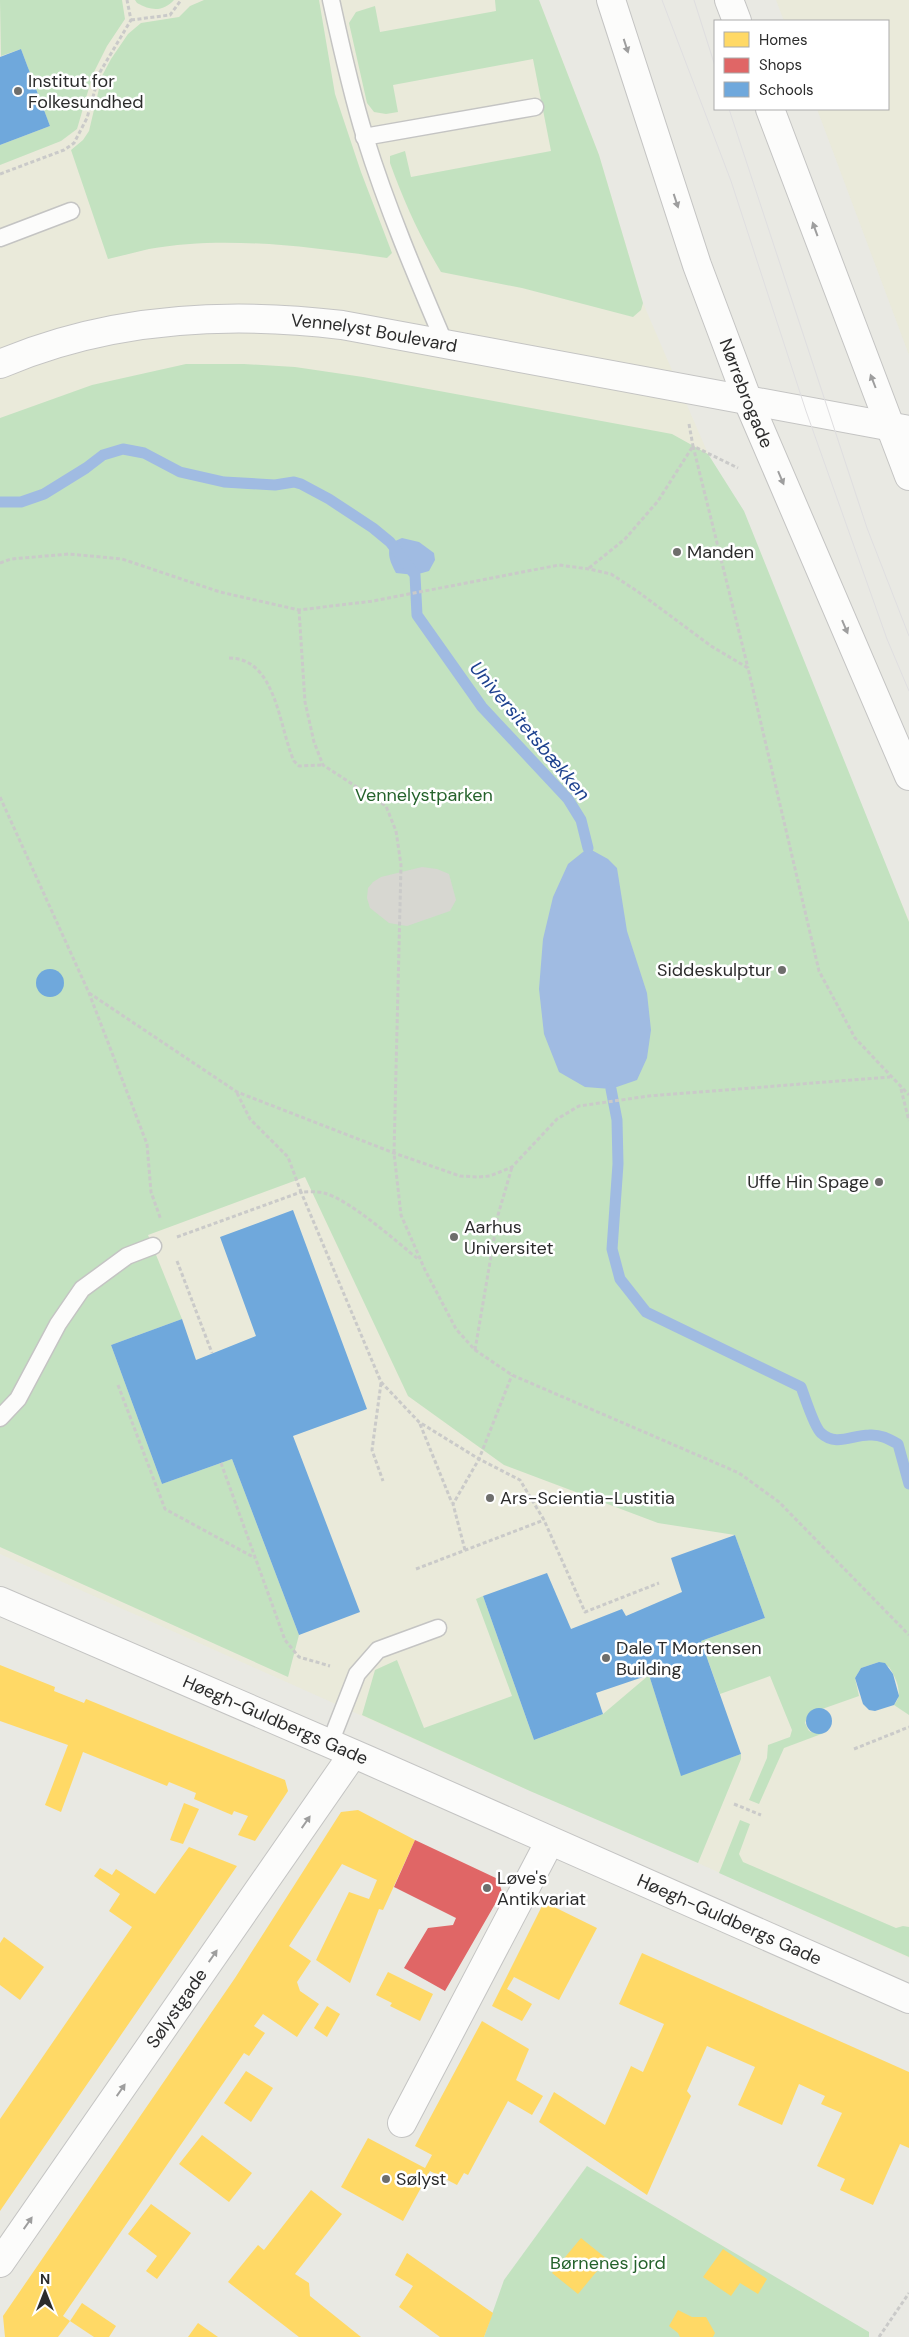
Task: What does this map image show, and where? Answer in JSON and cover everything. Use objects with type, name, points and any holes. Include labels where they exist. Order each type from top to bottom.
[{"type":"street","name":"Nørrebrogade","points":[[611,0],[697,266],[748,401],[909,776]]},
{"type":"street","points":[[730,0],[737,20]]},
{"type":"street","points":[[770,110],[900,428],[909,476]]},
{"type":"street","name":"Vennelyst Boulevard","points":[[0,364],[95,334],[174,321],[213,318],[294,319],[342,325],[900,428]]},
{"type":"street","name":"Høegh-Guldbergs Gade","points":[[0,1601],[342,1748],[909,1999]]},
{"type":"street","name":"Sølystgade","points":[[0,2263],[342,1748]]},
{"type":"street","points":[[402,2123],[550,1841]]},
{"type":"lane","points":[[331,0],[345,68],[364,137],[394,224],[445,344]]},
{"type":"lane","points":[[364,137],[535,107]]},
{"type":"lane","points":[[0,238],[71,211]]},
{"type":"lane","points":[[0,1418],[18,1399],[58,1324],[82,1289],[127,1256],[161,1243]]},
{"type":"lane","points":[[342,1748],[357,1674],[378,1650],[438,1628]]},
{"type":"path","points":[[0,174],[64,150],[74,143],[87,118],[100,72],[131,20],[127,0]]},
{"type":"path","points":[[131,20],[170,15],[181,0]]},
{"type":"path","points":[[689,421],[693,446],[748,668],[819,971],[855,1038],[909,1096]]},
{"type":"path","points":[[693,446],[738,468]]},
{"type":"path","points":[[589,569],[625,539],[658,501],[693,446]]},
{"type":"path","points":[[0,563],[11,559],[69,554],[122,558],[220,592],[299,610],[373,601],[558,565],[589,569],[611,574],[711,646],[748,668]]},
{"type":"path","points":[[299,610],[305,702],[314,742],[323,765]]},
{"type":"path","points":[[229,658],[248,661],[264,680],[276,702],[294,761],[299,766],[323,765],[386,806],[396,831],[401,865],[394,1153],[401,1215],[420,1261],[456,1329],[475,1350],[512,1375],[739,1473],[779,1502],[909,1635]]},
{"type":"path","points":[[0,797],[89,993],[147,1144],[151,1192],[161,1243],[212,1353]]},
{"type":"path","points":[[89,993],[237,1092],[394,1153],[460,1176],[478,1178],[490,1176],[512,1167],[558,1120],[579,1106],[649,1096],[890,1077]]},
{"type":"path","points":[[901,1088],[909,1121]]},
{"type":"path","points":[[237,1092],[250,1120],[288,1157],[381,1382],[419,1422],[479,1459],[520,1480],[544,1520],[585,1612],[660,1583]]},
{"type":"path","points":[[475,1350],[498,1215],[512,1167]]},
{"type":"path","points":[[161,1243],[301,1192],[324,1193],[349,1206],[378,1226],[420,1261]]},
{"type":"path","points":[[453,1504],[479,1459],[512,1375]]},
{"type":"path","points":[[381,1382],[372,1450],[383,1481]]},
{"type":"path","points":[[118,1386],[165,1509],[256,1559]]},
{"type":"path","points":[[419,1422],[453,1504],[465,1550]]},
{"type":"path","points":[[221,1463],[285,1640],[299,1657],[357,1674]]},
{"type":"path","points":[[416,1569],[544,1520]]},
{"type":"path","points":[[854,1748],[909,1727]]},
{"type":"path","points":[[734,1804],[761,1815]]},
{"type":"path","points":[[879,2337],[909,2293]]},
{"type":"shaded area","name":"Vennelystparken","points":[[0,0],[539,0],[599,155],[643,303],[909,920],[909,1958],[0,1554]]},
{"type":"shaded area","points":[[776,0],[909,0],[909,355],[817,110],[889,110],[889,20],[784,20]]},
{"type":"shaded area","points":[[422,867],[437,869],[449,874],[456,900],[450,911],[407,926],[389,923],[370,908],[367,898],[368,888],[373,882],[381,877]]},
{"type":"green space","points":[[0,0],[122,0],[125,19],[107,46],[93,74],[77,129],[61,141],[0,165],[0,145],[50,126],[21,49],[1,56]]},
{"type":"green space","points":[[135,0],[174,0],[166,7],[152,9],[142,6]]},
{"type":"green space","points":[[204,0],[319,0],[335,94],[361,172],[392,253],[387,258],[268,244],[208,243],[149,249],[108,259],[71,150],[83,140],[89,131],[102,76],[128,34],[141,23],[179,17],[190,6]]},
{"type":"green space","points":[[495,0],[539,0],[599,155],[643,303],[641,310],[633,317],[522,288],[441,272],[426,246],[407,205],[390,163],[390,156],[405,151],[411,177],[551,151],[533,59],[393,85],[398,112],[386,114],[374,112],[367,103],[349,23],[356,12],[375,6],[380,32],[496,11]]},
{"type":"green space","name":"Vennelystparken","points":[[186,364],[244,364],[295,367],[363,377],[672,434],[708,454],[744,511],[909,922],[909,1715],[894,1705],[899,1691],[889,1667],[879,1662],[861,1668],[855,1678],[859,1696],[808,1714],[805,1723],[809,1731],[815,1733],[823,1731],[824,1733],[784,1748],[759,1804],[749,1800],[767,1758],[768,1745],[790,1737],[792,1730],[770,1676],[720,1694],[701,1641],[765,1618],[735,1535],[658,1523],[504,1465],[408,1396],[305,1177],[148,1235],[182,1319],[111,1345],[162,1484],[232,1459],[299,1635],[288,1677],[0,1547],[0,418],[92,385]]},
{"type":"green space","points":[[483,1596],[534,1740],[603,1714],[649,1675],[681,1775],[741,1754],[741,1759],[698,1863],[530,1791],[362,1715],[375,1670],[397,1660],[424,1728],[512,1696],[476,1599]]},
{"type":"green space","points":[[740,1820],[750,1824],[739,1854],[743,1862],[896,1928],[909,1927],[909,1957],[719,1873]]},
{"type":"green space","name":"Børnenes jord","points":[[587,2166],[869,2332],[869,2337],[484,2337],[504,2280]]},
{"type":"water","points":[[402,538],[419,542],[434,553],[435,560],[429,571],[415,575],[396,573],[389,550],[393,542]]},
{"type":"water","points":[[588,848],[608,859],[617,868],[627,931],[647,993],[651,1030],[647,1058],[637,1080],[611,1089],[585,1087],[559,1072],[544,1034],[539,989],[543,939],[553,897],[568,864]]},
{"type":"building: Homes","points":[[0,1665],[55,1687],[54,1691],[84,1703],[86,1699],[285,1780],[288,1791],[255,1841],[238,1835],[248,1816],[234,1811],[232,1815],[194,1799],[196,1793],[169,1782],[167,1786],[83,1752],[61,1812],[45,1805],[68,1745],[0,1721]]},
{"type":"building: Homes","points":[[184,1803],[199,1809],[183,1844],[170,1840]]},
{"type":"building: Homes","points":[[358,1810],[415,1840],[383,1910],[379,1909],[350,1983],[316,1960],[349,1892],[369,1899],[377,1880],[342,1864],[289,1946],[311,1961],[297,1982],[300,1991],[319,2004],[297,2037],[263,2014],[254,2026],[265,2033],[249,2056],[244,2053],[63,2316],[70,2321],[58,2337],[5,2337],[3,2316],[235,1978],[341,1812]]},
{"type":"building: Homes","points":[[189,1847],[237,1866],[0,2211],[0,2119],[132,1927],[109,1911],[120,1894],[94,1876],[100,1868],[112,1875],[116,1869],[155,1894]]},
{"type":"building: Homes","points":[[544,1902],[597,1928],[559,2000],[514,1977],[507,1989],[532,2004],[522,2021],[492,2006]]},
{"type":"building: Homes","points":[[4,1937],[44,1967],[20,2000],[0,1985],[0,1943]]},
{"type":"building: Homes","points":[[642,1953],[909,2072],[909,2148],[900,2144],[873,2205],[840,2190],[845,2179],[817,2166],[842,2113],[821,2104],[825,2096],[799,2084],[782,2125],[738,2105],[755,2067],[707,2046],[687,2091],[691,2096],[647,2195],[539,2122],[554,2092],[605,2125],[631,2066],[643,2072],[664,2024],[619,2004]]},
{"type":"building: Homes","points":[[388,1972],[433,1994],[420,2021],[390,2006],[392,2003],[376,1995]]},
{"type":"building: Homes","points":[[327,2006],[340,2014],[327,2037],[314,2028]]},
{"type":"building: Homes","points":[[482,2021],[529,2049],[516,2080],[543,2096],[532,2115],[508,2101],[468,2175],[464,2173],[457,2185],[430,2171],[403,2221],[341,2187],[368,2138],[425,2168],[432,2155],[415,2146]]},
{"type":"building: Homes","points":[[246,2071],[273,2088],[251,2122],[224,2103]]},
{"type":"building: Homes","points":[[202,2135],[252,2173],[229,2202],[179,2164]]},
{"type":"building: Homes","points":[[311,2190],[342,2214],[295,2274],[309,2283],[310,2296],[361,2337],[299,2337],[228,2282],[258,2245],[264,2250]]},
{"type":"building: Homes","points":[[151,2204],[191,2233],[157,2279],[146,2271],[157,2256],[128,2234]]},
{"type":"building: Homes","points":[[581,2238],[607,2259],[578,2294],[552,2273]]},
{"type":"building: Homes","points":[[723,2249],[767,2279],[758,2294],[740,2283],[731,2296],[703,2277]]},
{"type":"building: Homes","points":[[407,2253],[493,2313],[484,2337],[440,2337],[399,2307],[413,2286],[395,2275]]},
{"type":"building: Homes","points":[[82,2303],[116,2326],[109,2337],[94,2337],[70,2321]]},
{"type":"building: Homes","points":[[678,2310],[692,2317],[706,2317],[715,2333],[713,2337],[680,2337],[669,2326]]},
{"type":"building: Homes","points":[[198,2323],[218,2337],[188,2337]]},
{"type":"building: Shops","points":[[415,1840],[498,1879],[502,1892],[445,1991],[404,1968],[428,1928],[453,1925],[456,1918],[394,1887]]},
{"type":"building: Schools","name":"Institut for Folkesundhed","points":[[21,49],[50,126],[0,145],[0,57]]},
{"type":"building: Schools","points":[[50,969],[60,973],[64,983],[60,993],[50,997],[40,993],[36,983],[40,973]]},
{"type":"building: Schools","points":[[293,1210],[367,1409],[293,1436],[360,1612],[299,1635],[232,1459],[162,1484],[111,1345],[182,1319],[196,1360],[256,1336],[220,1237]]},
{"type":"building: Schools","name":"Dale T Mortensen Building","points":[[735,1535],[765,1618],[701,1641],[741,1754],[681,1776],[649,1675],[596,1693],[603,1714],[534,1740],[483,1596],[547,1573],[571,1629],[622,1609],[626,1616],[682,1592],[671,1558]]},
{"type":"building: Schools","points":[[879,1662],[885,1663],[893,1674],[899,1696],[894,1705],[875,1711],[869,1710],[863,1704],[855,1678],[861,1668]]},
{"type":"building: Schools","points":[[819,1708],[828,1712],[832,1721],[828,1730],[819,1734],[810,1730],[806,1721],[810,1712]]},
{"type":"waterway","name":"Universitetsbækken","points":[[0,502],[21,502],[44,494],[103,455],[123,449],[144,453],[180,472],[224,482],[275,485],[294,482],[329,499],[373,528],[390,542],[415,575],[417,615],[482,707],[568,799],[581,820],[588,848]]},
{"type":"waterway","name":"Universitetsbækken","points":[[611,1089],[617,1120],[618,1164],[612,1249],[620,1279],[646,1312],[801,1387],[815,1425],[827,1437],[838,1440],[863,1435],[877,1435],[898,1444],[909,1484]]},
{"type":"tram line","points":[[662,0],[731,181],[806,411],[887,639],[909,691]]},
{"type":"tram line","points":[[694,0],[714,63]]},
{"type":"tram line","points":[[729,110],[867,528],[909,636]]},
{"type":"place","name":"Institut for Folkesundhed","points":[[18,91]]},
{"type":"place","name":"Manden","points":[[677,552]]},
{"type":"place","name":"Siddeskulptur","points":[[782,970]]},
{"type":"place","name":"Uffe Hin Spage","points":[[879,1182]]},
{"type":"place","name":"Aarhus Universitet","points":[[454,1237]]},
{"type":"place","name":"Ars-Scientia-Lustitia","points":[[490,1498]]},
{"type":"place","name":"Dale T Mortensen Building","points":[[606,1658]]},
{"type":"place","name":"Løve's Antikvariat","points":[[487,1888]]},
{"type":"place","name":"Sølyst","points":[[386,2179]]}]
